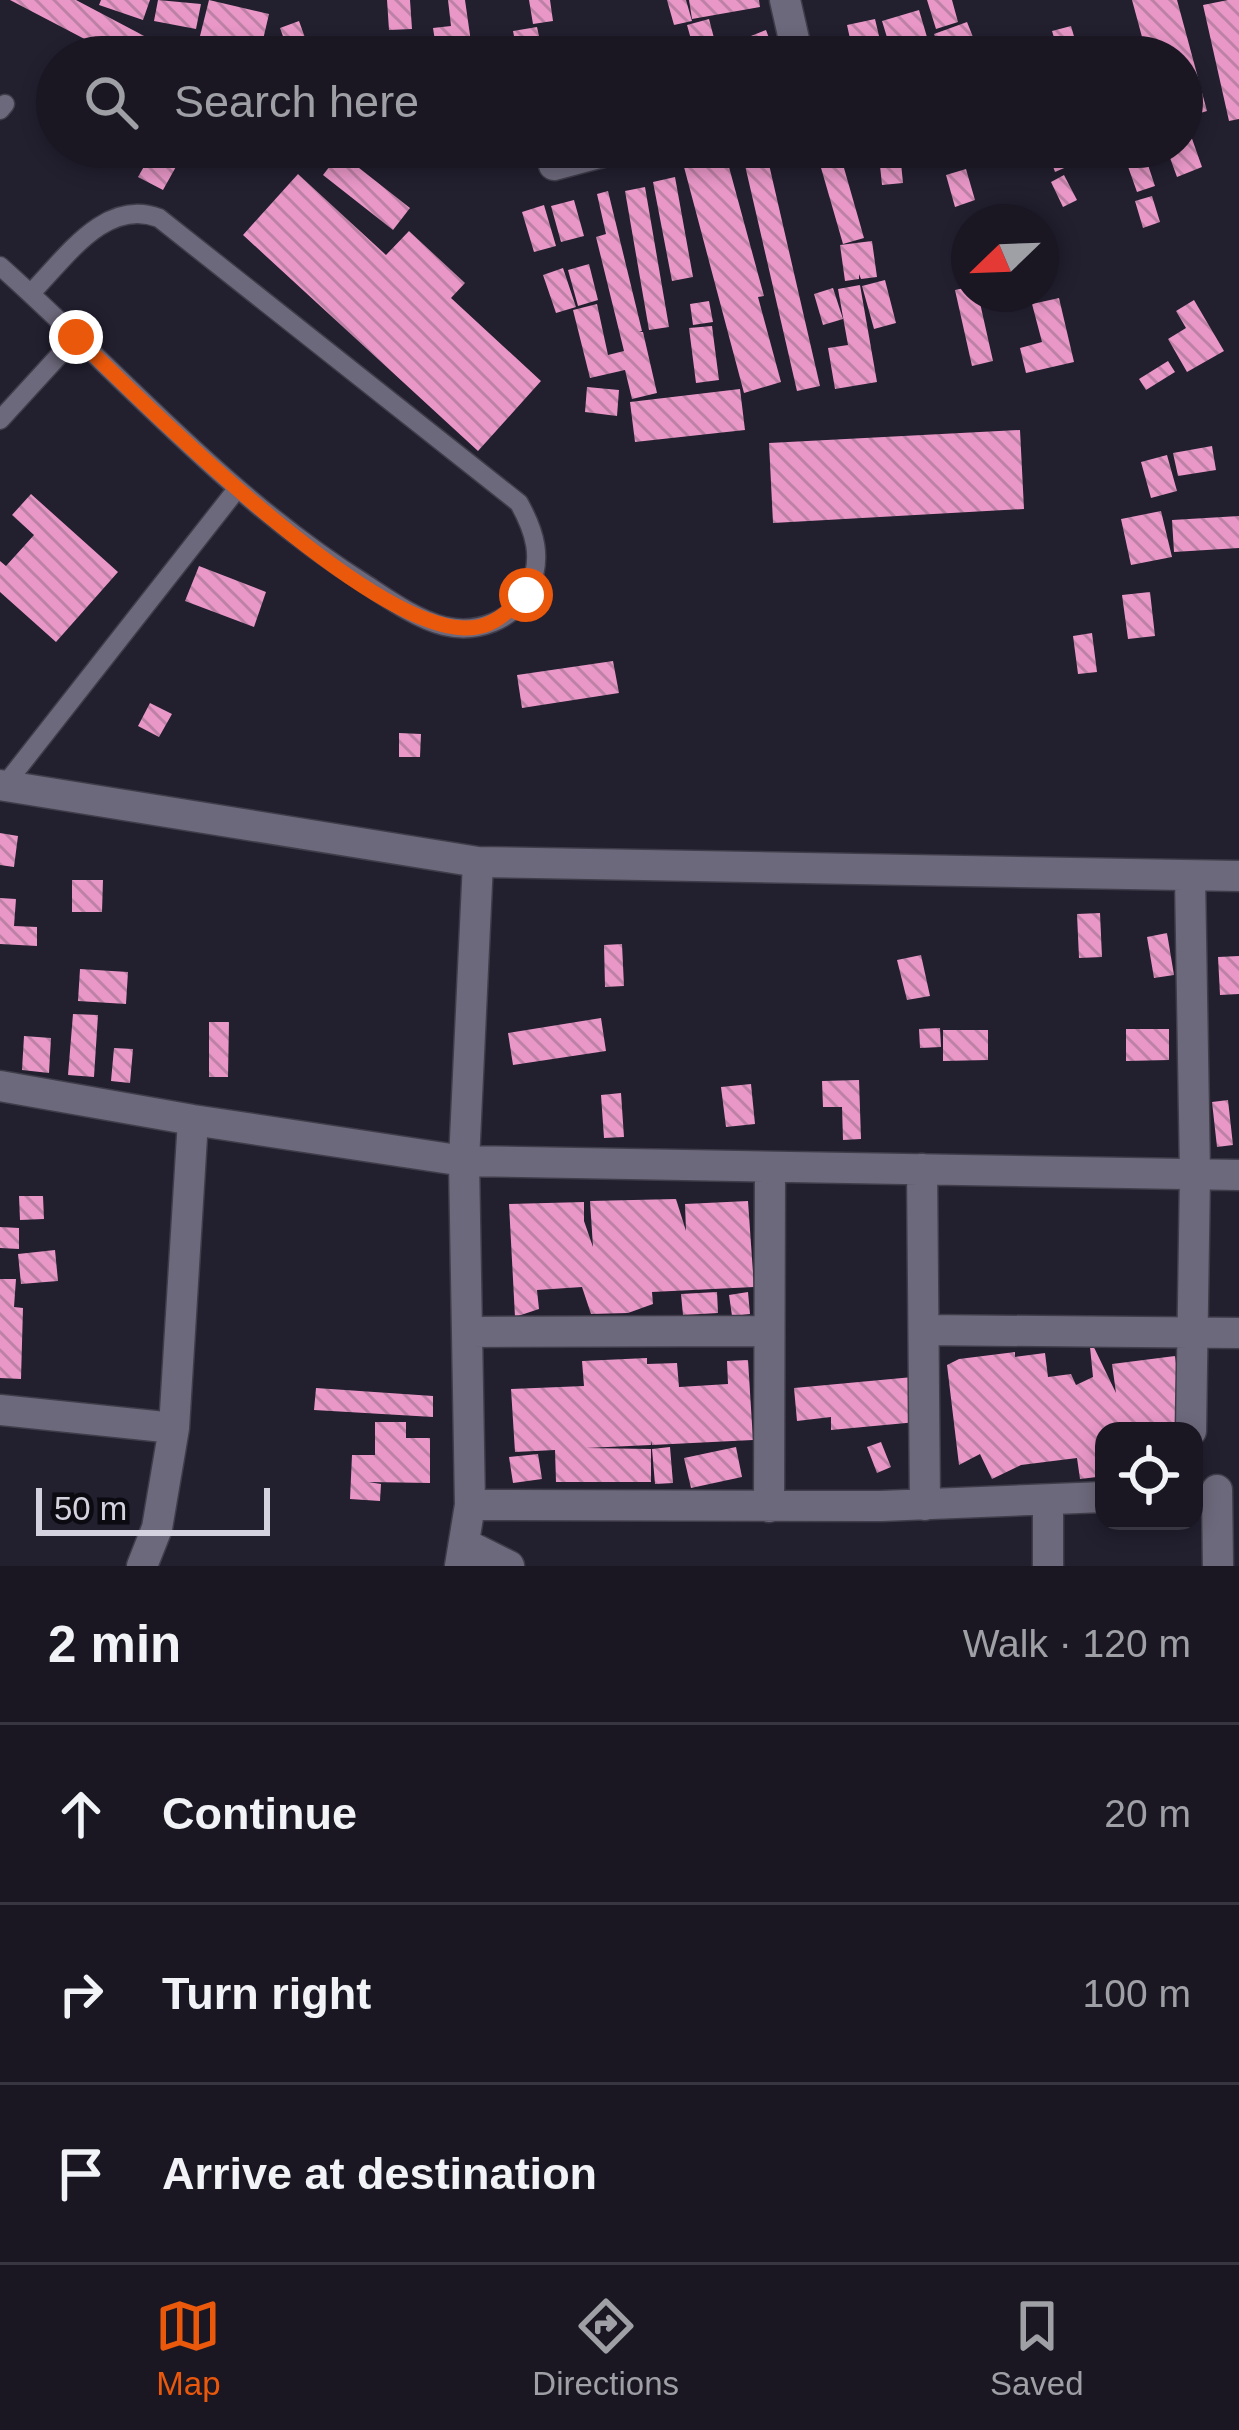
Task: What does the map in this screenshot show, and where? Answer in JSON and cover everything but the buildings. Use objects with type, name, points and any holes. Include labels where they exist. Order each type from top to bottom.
[{"type":"street","points":[[785,0],[793,36]]},
{"type":"street","points":[[2,785],[478,862],[1239,876]]},
{"type":"street","points":[[478,862],[464,1161],[470,1505],[462,1555],[509,1566]]},
{"type":"street","points":[[1190,876],[1195,1174],[1191,1422]]},
{"type":"street","points":[[0,1086],[464,1161],[1239,1175]]},
{"type":"street","points":[[142,1566],[157,1528],[174,1428],[193,1120]]},
{"type":"street","points":[[769,1507],[770,1168]]},
{"type":"street","points":[[922,1169],[925,1505]]},
{"type":"street","points":[[926,1330],[1239,1333]]},
{"type":"street","points":[[470,1332],[770,1331]]},
{"type":"street","points":[[0,1410],[174,1428]]},
{"type":"street","points":[[1217,1490],[1218,1566]]},
{"type":"street","points":[[470,1505],[769,1507],[1095,1498]]},
{"type":"street","points":[[1048,1501],[1048,1566]]},
{"type":"lane","points":[[0,266],[237,488],[350,575],[441,626],[489,626],[526,595],[538,548],[519,503],[159,218],[141,211],[105,220],[31,293]]},
{"type":"lane","points":[[0,421],[76,337]]},
{"type":"lane","points":[[2,785],[237,488]]},
{"type":"route","points":[[76,337],[237,488],[298,539],[391,601],[441,626],[466,628],[489,626],[526,595]]}]
